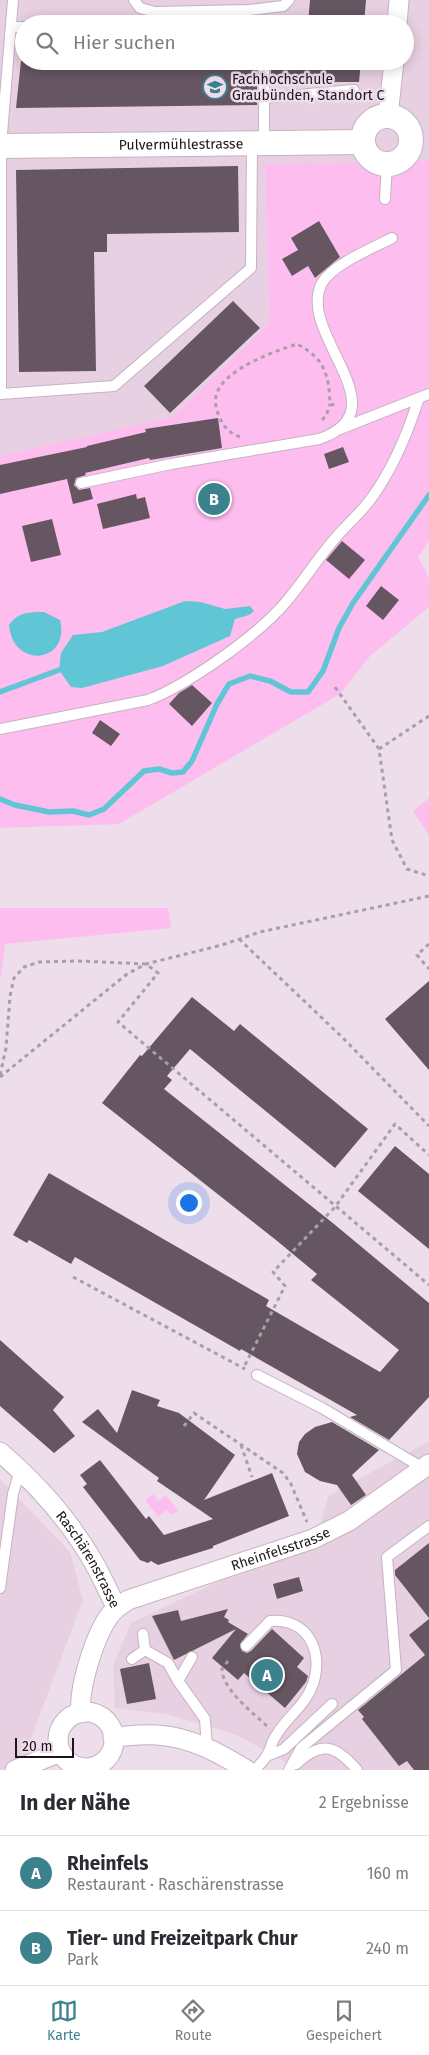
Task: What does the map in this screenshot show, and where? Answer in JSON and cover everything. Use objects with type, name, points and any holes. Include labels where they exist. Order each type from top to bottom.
[{"type":"street","points":[[398,15],[399,0]]},
{"type":"street","points":[[388,116],[393,70]]},
{"type":"street","points":[[388,116],[401,121],[420,145],[400,160],[387,164],[371,158],[363,142],[365,131],[369,125],[379,118],[388,116]]},
{"type":"street","name":"Pulvermühlestrasse","points":[[1,146],[363,142]]},
{"type":"street","name":"Raschärenstrasse","points":[[0,1452],[20,1470],[77,1538],[94,1563],[116,1607],[101,1630],[83,1679],[80,1691],[81,1713]]},
{"type":"street","name":"Rheinfelsstrasse","points":[[116,1607],[128,1600],[304,1542],[335,1529],[426,1466]]},
{"type":"street","points":[[81,1713],[92,1713],[103,1718],[110,1726],[113,1737],[113,1744],[108,1757],[97,1766],[90,1768],[70,1763],[58,1745],[60,1730],[68,1719],[81,1713]]},
{"type":"street","points":[[113,1737],[155,1735],[175,1737],[207,1748],[247,1770]]},
{"type":"street","points":[[15,1770],[61,1752]]},
{"type":"lane","points":[[13,0],[1,146],[1,394],[114,386],[251,268],[258,144],[264,98],[264,70]]},
{"type":"lane","points":[[134,0],[140,8],[155,12],[249,10],[283,6],[289,0]]},
{"type":"lane","points":[[11,26],[15,26]]},
{"type":"lane","points":[[264,98],[354,90]]},
{"type":"lane","points":[[386,199],[387,164]]},
{"type":"lane","points":[[337,431],[345,423],[350,410],[352,393],[320,321],[317,300],[319,291],[323,281],[339,267],[392,238]]},
{"type":"lane","points":[[81,483],[171,464],[319,439],[424,396]]},
{"type":"lane","points":[[0,729],[154,698],[167,693],[221,658],[244,640],[273,616],[333,541],[371,500],[403,442],[424,396]]},
{"type":"lane","points":[[257,1375],[322,1408],[426,1466]]},
{"type":"lane","points":[[0,1588],[13,1494],[20,1470]]},
{"type":"lane","points":[[289,1770],[301,1748],[396,1670],[387,1557],[429,1526]]},
{"type":"lane","points":[[246,1646],[270,1621],[283,1620],[293,1623],[309,1637],[313,1647],[315,1669],[313,1683],[307,1697],[276,1734],[267,1756],[255,1770]]},
{"type":"lane","points":[[143,1634],[145,1650]]},
{"type":"lane","points":[[132,1659],[145,1650]]},
{"type":"lane","points":[[145,1650],[168,1663],[178,1681],[205,1719],[207,1748]]},
{"type":"lane","points":[[178,1681],[192,1657]]},
{"type":"lane","points":[[267,1756],[284,1749],[332,1704]]},
{"type":"lane","points":[[289,1770],[309,1752],[319,1748],[335,1750],[348,1759],[357,1770]]},
{"type":"path","points":[[246,439],[235,435],[224,427],[216,406],[216,395],[220,386],[244,367],[281,349],[298,344],[318,358],[326,373],[330,404],[326,416],[321,422]]},
{"type":"path","points":[[330,404],[350,410]]},
{"type":"path","points":[[335,687],[379,749],[392,840],[407,869],[429,876]]},
{"type":"path","points":[[379,749],[429,716]]},
{"type":"path","points":[[0,1076],[127,974],[146,964],[260,932],[429,896]]},
{"type":"path","points":[[239,939],[343,1038],[429,1126]]},
{"type":"path","points":[[429,944],[416,955],[429,969]]},
{"type":"path","points":[[0,1076],[6,1048],[10,996],[14,978],[24,967],[39,962],[79,961],[146,964],[158,973],[118,1022],[429,1285]]},
{"type":"path","points":[[244,1368],[285,1286],[273,1272],[335,1207],[396,1124],[429,1155]]},
{"type":"path","points":[[73,1276],[257,1375]]},
{"type":"path","points":[[184,1426],[194,1413],[283,1473],[291,1484],[309,1526]]},
{"type":"path","points":[[241,1444],[252,1477]]},
{"type":"path","points":[[228,1661],[222,1669],[225,1681],[247,1708],[276,1734]]},
{"type":"shaded area","points":[[0,0],[429,0],[429,160],[265,164],[269,322],[172,417],[0,456]]},
{"type":"shaded area","points":[[429,160],[429,541],[418,557],[429,578],[429,607],[370,656],[340,694],[119,824],[0,828],[0,456],[172,417],[269,323],[265,164]]},
{"type":"shaded area","points":[[429,798],[429,835],[413,811]]},
{"type":"shaded area","points":[[0,908],[168,908],[171,928],[5,944],[0,981]]},
{"type":"shaded area","points":[[429,1441],[429,1770],[299,1770],[237,1735],[167,1714],[115,1708],[113,1666],[131,1623],[318,1534],[328,1496]]},
{"type":"shaded area","points":[[0,1479],[70,1552],[83,1600],[19,1770],[0,1770]]},
{"type":"shaded area","points":[[153,1494],[158,1501],[166,1495],[178,1511],[171,1515],[167,1510],[158,1517],[145,1500]]},
{"type":"water","points":[[185,601],[201,602],[225,609],[250,606],[254,611],[249,615],[235,619],[230,636],[163,666],[82,688],[71,687],[59,670],[61,653],[73,635],[102,632]]},
{"type":"water","points":[[44,612],[60,620],[61,634],[57,645],[50,652],[40,656],[30,655],[20,649],[13,639],[9,625],[20,615]]},
{"type":"building","points":[[310,0],[366,0],[365,15],[309,15]]},
{"type":"building","points":[[20,70],[257,70],[257,105],[16,108]]},
{"type":"building","points":[[271,70],[360,70],[359,82],[271,82]]},
{"type":"building","points":[[238,166],[239,232],[107,234],[107,252],[94,252],[96,371],[19,372],[16,170]]},
{"type":"building","points":[[319,221],[340,257],[315,278],[308,266],[292,276],[282,259],[298,250],[291,238]]},
{"type":"building","points":[[233,301],[260,328],[170,413],[144,386]]},
{"type":"building","points":[[218,418],[222,448],[150,460],[149,458],[85,473],[86,475],[76,478],[74,485],[79,490],[90,488],[93,499],[73,504],[67,479],[0,494],[0,465],[87,447],[146,432],[145,429]]},
{"type":"building","points":[[343,447],[349,462],[329,469],[324,454]]},
{"type":"building","points":[[136,494],[137,499],[145,497],[150,518],[103,529],[97,504]]},
{"type":"building","points":[[52,519],[61,555],[31,562],[22,526]]},
{"type":"building","points":[[342,541],[365,560],[349,579],[326,560]]},
{"type":"building","points":[[381,586],[399,600],[383,620],[366,606]]},
{"type":"building","points":[[192,685],[212,703],[192,726],[169,704],[179,693]]},
{"type":"building","points":[[100,720],[120,734],[111,746],[92,733]]},
{"type":"building","points":[[429,981],[429,1070],[385,1019]]},
{"type":"building","points":[[192,997],[234,1031],[240,1024],[368,1129],[335,1168],[190,1049],[167,1076],[172,1080],[164,1089],[334,1224],[429,1303],[429,1397],[389,1440],[350,1417],[357,1415],[75,1257],[71,1264],[29,1240],[27,1243],[13,1235],[49,1173],[269,1300],[266,1306],[380,1372],[399,1350],[311,1280],[317,1274],[102,1103],[140,1055],[142,1056]]},
{"type":"building","points":[[395,1146],[429,1174],[429,1249],[358,1191]]},
{"type":"building","points":[[0,1340],[64,1397],[53,1410],[75,1436],[54,1453],[0,1406]]},
{"type":"building","points":[[132,1390],[160,1400],[157,1406],[179,1413],[235,1455],[204,1500],[272,1473],[289,1516],[213,1546],[213,1548],[158,1565],[151,1561],[148,1563],[140,1560],[83,1487],[87,1484],[80,1475],[100,1460],[146,1519],[149,1516],[164,1535],[213,1519],[157,1481],[159,1478],[82,1422],[98,1409],[117,1433]]},
{"type":"building","points":[[332,1422],[379,1450],[352,1475],[366,1495],[351,1505],[337,1485],[320,1481],[305,1472],[297,1454],[299,1442],[305,1434],[315,1427]]},
{"type":"building","points":[[429,1543],[429,1618],[395,1575],[395,1570]]},
{"type":"building","points":[[299,1577],[303,1591],[277,1599],[273,1584]]},
{"type":"building","points":[[228,1609],[224,1617],[229,1620],[228,1622],[248,1634],[240,1644],[242,1651],[247,1653],[251,1651],[272,1629],[304,1658],[297,1667],[308,1676],[306,1682],[285,1708],[244,1673],[238,1680],[212,1658],[236,1629],[174,1660],[152,1616],[178,1610],[181,1621]]},
{"type":"building","points":[[429,1619],[429,1770],[414,1770],[407,1761],[399,1766],[362,1719],[364,1717],[358,1710],[425,1655],[409,1635]]},
{"type":"building","points":[[149,1663],[156,1699],[127,1704],[120,1669]]},
{"type":"waterway","points":[[0,799],[15,805],[49,812],[73,811],[89,815],[104,809],[144,771],[159,769],[172,773],[183,772],[192,761],[217,704],[229,684],[250,676],[270,681],[291,692],[308,692],[323,671],[339,628],[353,603],[429,495]]},
{"type":"waterway","points":[[0,692],[59,670]]},
{"type":"place","name":"Fachhochschule Graubünden, Standort C","points":[[215,87]]},
{"type":"place","name":"Tier- und Freizeitpark Chur","points":[[214,499]]},
{"type":"place","name":"Rheinfels","points":[[267,1675]]}]
